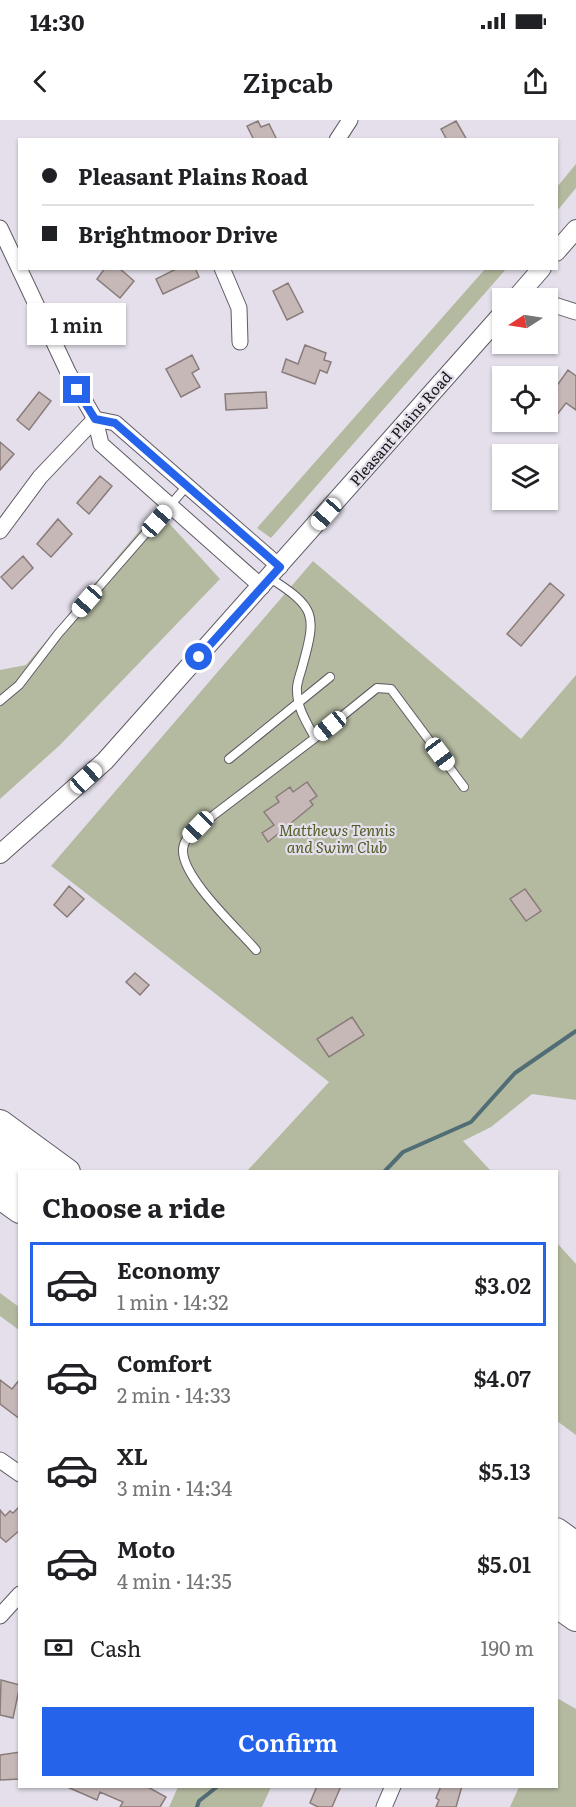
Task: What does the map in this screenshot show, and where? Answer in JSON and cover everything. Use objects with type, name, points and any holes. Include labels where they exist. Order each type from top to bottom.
[{"type":"highway","points":[[0,1122],[64,1170]]},
{"type":"highway","points":[[0,1146],[33,1170]]},
{"type":"highway","points":[[0,1169],[18,1182]]},
{"type":"highway","points":[[0,1196],[18,1209]]},
{"type":"highway","points":[[558,1532],[576,1545]]},
{"type":"highway","points":[[558,1556],[576,1569]]},
{"type":"highway","points":[[558,1582],[576,1595]]},
{"type":"highway","points":[[558,1605],[576,1618]]},
{"type":"street","points":[[342,138],[350,120]]},
{"type":"street","points":[[0,228],[18,266]]},
{"type":"street","points":[[558,250],[576,230]]},
{"type":"street","points":[[20,270],[86,408],[95,419],[101,444],[170,505],[271,577]]},
{"type":"street","points":[[223,270],[239,309],[240,342]]},
{"type":"street","points":[[529,288],[541,270]]},
{"type":"street","points":[[558,306],[576,312]]},
{"type":"street","name":"Pleasant Plains Road","points":[[0,854],[105,761],[271,577],[492,325]]},
{"type":"street","points":[[95,419],[115,423],[186,487],[271,577]]},
{"type":"street","points":[[0,531],[48,468],[95,419]]},
{"type":"street","points":[[0,1460],[18,1473]]},
{"type":"street","points":[[0,1616],[18,1596]]},
{"type":"street","points":[[384,1807],[392,1788]]},
{"type":"lane","points":[[0,701],[19,685],[186,487]]},
{"type":"lane","points":[[271,577],[299,596],[310,614],[312,631],[296,689],[298,705],[315,738]]},
{"type":"lane","points":[[230,759],[330,677]]},
{"type":"lane","points":[[256,950],[187,868],[184,857],[185,840],[198,827],[315,738],[376,688],[391,689],[464,787]]},
{"type":"green space","points":[[576,164],[576,188],[558,210],[558,186]]},
{"type":"green space","points":[[484,270],[505,270],[271,538],[257,528]]},
{"type":"green space","points":[[157,510],[220,579],[60,745],[0,799],[0,670],[26,665]]},
{"type":"green space","name":"Matthews Tennis and Swim Club","points":[[313,561],[521,739],[576,675],[576,1100],[532,1094],[491,1127],[463,1141],[490,1170],[248,1170],[329,1082],[51,866]]},
{"type":"green space","points":[[558,1244],[576,1264],[576,1435],[558,1422]]},
{"type":"green space","points":[[0,1293],[18,1306],[18,1329],[0,1316]]},
{"type":"green space","points":[[558,1699],[576,1709],[576,1807],[510,1807],[519,1788],[558,1788]]},
{"type":"green space","points":[[177,1788],[271,1788],[262,1807],[169,1807]]},
{"type":"building","points":[[258,121],[261,127],[269,124],[276,138],[253,138],[247,126]]},
{"type":"building","points":[[456,121],[466,138],[446,138],[441,129]]},
{"type":"building","points":[[104,270],[121,270],[134,281],[120,298],[97,279]]},
{"type":"building","points":[[174,270],[196,270],[199,277],[163,294],[156,279]]},
{"type":"building","points":[[288,283],[303,312],[287,320],[273,291]]},
{"type":"building","points":[[305,345],[326,353],[324,360],[331,362],[327,373],[320,370],[315,384],[282,372],[286,359],[298,364]]},
{"type":"building","points":[[192,355],[199,369],[192,373],[200,387],[181,397],[166,369]]},
{"type":"building","points":[[568,370],[576,376],[576,410],[566,403],[558,413],[558,384]]},
{"type":"building","points":[[39,392],[51,401],[29,430],[17,420]]},
{"type":"building","points":[[266,392],[267,408],[226,410],[225,394]]},
{"type":"building","points":[[0,442],[14,454],[0,470]]},
{"type":"building","points":[[100,476],[112,486],[89,514],[77,503]]},
{"type":"building","points":[[58,519],[72,534],[51,557],[37,544]]},
{"type":"building","points":[[23,556],[33,568],[12,589],[1,577]]},
{"type":"building","points":[[550,583],[564,595],[521,646],[507,634]]},
{"type":"building","points":[[307,782],[317,796],[310,801],[313,805],[268,842],[262,833],[274,825],[264,812],[279,802],[276,797],[290,787],[293,792]]},
{"type":"building","points":[[69,886],[84,899],[67,917],[54,905]]},
{"type":"building","points":[[525,889],[541,911],[526,921],[510,899]]},
{"type":"building","points":[[135,973],[149,985],[140,995],[126,982]]},
{"type":"building","points":[[352,1017],[364,1035],[329,1057],[317,1039]]},
{"type":"building","points":[[0,1380],[12,1389],[18,1382],[18,1418],[0,1404]]},
{"type":"building","points":[[18,1508],[18,1532],[6,1542],[0,1537],[0,1510],[5,1516],[10,1511],[13,1513]]},
{"type":"building","points":[[1,1680],[18,1684],[13,1718],[0,1715]]},
{"type":"building","points":[[18,1752],[18,1779],[0,1780],[0,1755]]},
{"type":"building","points":[[70,1788],[150,1788],[166,1797],[160,1807],[120,1807],[123,1802],[100,1792],[97,1800]]},
{"type":"building","points":[[316,1788],[340,1788],[332,1807],[318,1807],[310,1803]]},
{"type":"building","points":[[440,1788],[461,1788],[456,1807],[436,1807],[439,1800],[436,1798]]},
{"type":"waterway","points":[[386,1170],[403,1152],[471,1122],[515,1073],[576,1031]]},
{"type":"waterway","points":[[197,1807],[199,1801],[215,1788]]},
{"type":"route","points":[[77,390],[86,408],[95,419],[115,423],[280,567],[199,657]]}]
